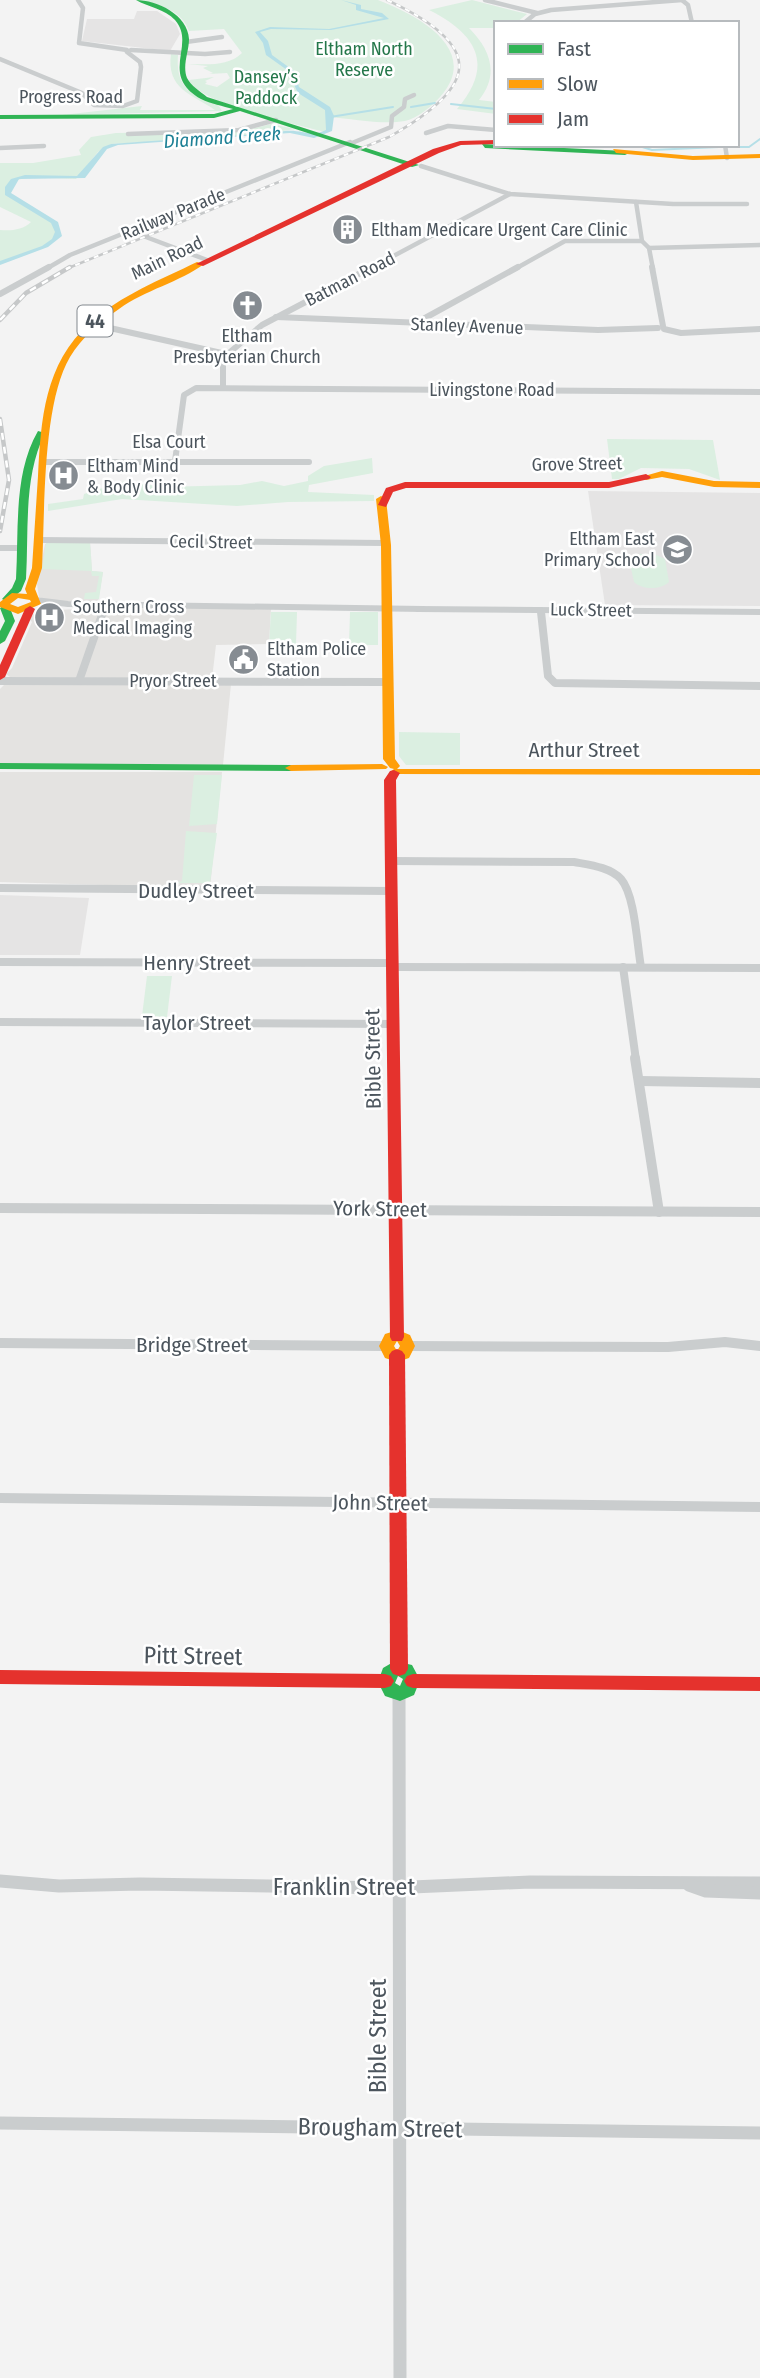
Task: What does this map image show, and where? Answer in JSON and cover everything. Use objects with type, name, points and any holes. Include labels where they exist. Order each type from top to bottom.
[{"type":"street","points":[[78,0],[83,7],[79,43],[140,51],[190,46],[204,38],[222,37]]},
{"type":"street","points":[[139,0],[177,17],[185,28],[190,46],[182,72],[188,86],[204,98],[233,111],[273,119],[347,141],[510,194],[636,202],[747,204]]},
{"type":"street","points":[[485,0],[537,13],[682,0],[688,5],[692,21]]},
{"type":"street","points":[[580,0],[581,8]]},
{"type":"street","points":[[527,21],[537,13]]},
{"type":"street","points":[[190,46],[200,52],[230,52]]},
{"type":"street","points":[[190,46],[200,52]]},
{"type":"street","points":[[0,60],[84,94],[94,105],[129,106],[137,101],[142,65],[129,51]]},
{"type":"street","name":"Railway Parade","points":[[0,295],[51,263],[347,141],[391,127],[392,117],[404,107],[405,99],[414,95]]},
{"type":"street","name":"Progress Road","points":[[0,117],[143,117],[233,111]]},
{"type":"street","points":[[128,134],[239,130],[273,119]]},
{"type":"street","points":[[426,133],[448,126],[494,130]]},
{"type":"street","name":"Main Road","points":[[0,641],[10,621],[6,603],[19,586],[31,544],[35,462],[33,444],[41,433],[59,366],[72,344],[92,324],[127,300],[375,181],[404,160],[454,145],[494,142]]},
{"type":"street","points":[[0,148],[44,146]]},
{"type":"street","name":"Main Road","points":[[375,181],[404,160],[494,146]]},
{"type":"street","name":"Main Road","points":[[531,147],[580,148],[625,153],[726,152],[760,156]]},
{"type":"street","name":"Batman Road","points":[[226,354],[276,317],[510,194]]},
{"type":"street","points":[[636,202],[642,241],[649,248],[662,328]]},
{"type":"street","points":[[130,232],[207,260]]},
{"type":"street","points":[[420,324],[425,318],[565,241],[642,241]]},
{"type":"street","points":[[649,248],[760,245]]},
{"type":"street","name":"Stanley Avenue","points":[[276,317],[598,330],[662,328],[681,333],[760,329]]},
{"type":"street","points":[[92,324],[226,354],[220,371],[223,388]]},
{"type":"street","name":"Livingstone Road","points":[[175,461],[184,393],[194,388],[760,392]]},
{"type":"street","name":"Elsa Court","points":[[35,462],[309,462]]},
{"type":"street","name":"Grove Street","points":[[388,488],[405,482],[609,485],[668,474],[714,484],[760,485]]},
{"type":"street","name":"Bible Street","points":[[388,488],[380,493],[384,544],[388,557],[385,567],[392,861],[399,1669]]},
{"type":"street","name":"Main Road","points":[[0,679],[3,660],[33,604],[30,589],[37,568],[31,544]]},
{"type":"street","name":"Cecil Street","points":[[0,548],[31,544],[384,544]]},
{"type":"street","points":[[6,603],[18,611],[33,604]]},
{"type":"street","name":"Luck Street","points":[[33,604],[760,612]]},
{"type":"street","points":[[79,681],[106,604]]},
{"type":"street","points":[[541,610],[548,676],[559,684],[760,686]]},
{"type":"street","name":"Pryor Street","points":[[0,679],[388,682]]},
{"type":"street","name":"Arthur Street","points":[[0,768],[760,774]]},
{"type":"street","points":[[392,861],[574,862],[603,869],[620,878],[628,891],[641,967]]},
{"type":"street","name":"Dudley Street","points":[[0,888],[392,891]]},
{"type":"street","name":"Henry Street","points":[[0,962],[760,968]]},
{"type":"street","points":[[624,967],[634,1058],[640,1081],[640,1105],[659,1212]]},
{"type":"street","name":"Taylor Street","points":[[0,1022],[393,1024]]},
{"type":"street","points":[[640,1081],[760,1083]]},
{"type":"street","name":"York Street","points":[[0,1208],[760,1212]]},
{"type":"street","name":"Bridge Street","points":[[0,1343],[668,1346],[725,1342],[760,1346]]},
{"type":"street","name":"John Street","points":[[0,1498],[760,1507]]},
{"type":"street","points":[[399,1669],[409,1672],[413,1681],[409,1689],[399,1693],[389,1690],[385,1681],[389,1672],[399,1669]]},
{"type":"street","name":"Pitt Street","points":[[0,1677],[385,1681]]},
{"type":"street","points":[[413,1681],[760,1684]]},
{"type":"street","name":"Bible Street","points":[[399,1693],[400,2378]]},
{"type":"street","name":"Franklin Street","points":[[0,1881],[59,1886],[400,1887],[530,1882],[689,1885],[707,1881],[760,1883]]},
{"type":"street","name":"Franklin Street","points":[[689,1885],[706,1891],[760,1893]]},
{"type":"street","name":"Brougham Street","points":[[0,2123],[760,2133]]},
{"type":"shaded area","points":[[137,11],[157,11],[176,24],[180,34],[170,51],[82,41],[87,19],[134,19]]},
{"type":"shaded area","name":"Eltham East Primary School","points":[[588,491],[760,493],[760,606],[605,605]]},
{"type":"shaded area","points":[[90,542],[92,571],[103,572],[98,602],[48,601],[39,597],[37,584],[45,544]]},
{"type":"shaded area","points":[[119,607],[271,609],[269,644],[216,645],[212,679],[10,677],[6,674],[12,668],[32,622],[29,619],[37,611]]},
{"type":"shaded area","points":[[5,684],[231,684],[223,765],[0,764],[0,689]]},
{"type":"shaded area","points":[[0,772],[222,772],[210,888],[0,882]]},
{"type":"shaded area","points":[[0,895],[89,898],[80,955],[0,955]]},
{"type":"green space","name":"Eltham North Reserve","points":[[143,0],[378,0],[409,14],[439,36],[449,49],[454,64],[451,80],[433,104],[405,121],[378,122],[330,117],[330,129],[325,132],[293,124],[229,105],[197,89],[189,80],[214,77],[205,81],[205,84],[217,87],[230,78],[227,73],[209,74],[213,73],[203,68],[208,66],[187,64],[223,63],[242,53],[224,29],[189,31],[176,14]]},
{"type":"green space","points":[[472,0],[527,14],[518,21],[494,21],[494,28],[469,28],[482,44],[490,62],[489,81],[479,100],[494,102],[494,114],[457,109],[469,93],[475,78],[475,52],[459,29],[429,10]]},
{"type":"green space","points":[[171,54],[178,55],[178,71],[188,89],[218,105],[222,111],[62,115],[142,106],[140,110],[215,110],[177,83],[171,66]]},
{"type":"green space","points":[[271,124],[295,129],[258,135],[111,144],[98,152],[76,179],[29,177],[14,181],[6,193],[55,222],[58,236],[46,247],[0,263],[0,230],[17,229],[31,222],[0,207],[0,163],[33,163],[81,155],[79,150],[91,137],[116,133],[243,131]]},
{"type":"green space","points":[[607,439],[713,440],[720,480],[689,469],[641,468],[619,479],[612,479]]},
{"type":"green space","points":[[372,458],[373,473],[309,485],[308,492],[374,495],[374,501],[288,502],[237,506],[122,499],[48,511],[48,504],[83,499],[84,494],[125,481],[162,487],[240,485],[262,481],[284,486],[308,481],[308,476],[324,466]]},
{"type":"green space","points":[[90,542],[92,571],[103,572],[99,599],[84,599],[85,593],[96,592],[99,576],[92,576],[91,571],[42,569],[46,543]]},
{"type":"green space","points":[[640,554],[654,554],[665,559],[669,582],[652,588],[634,582],[629,559]]},
{"type":"green space","points":[[271,612],[297,612],[296,645],[269,644]]},
{"type":"green space","points":[[350,612],[378,612],[378,645],[349,645]]},
{"type":"green space","points":[[399,732],[460,733],[460,765],[406,765],[399,756]]},
{"type":"green space","points":[[194,775],[222,775],[217,824],[189,826]]},
{"type":"green space","points":[[186,831],[217,833],[210,883],[177,883],[182,881]]},
{"type":"green space","points":[[147,976],[172,976],[167,1017],[142,1016]]},
{"type":"water","name":"Diamond Creek","points":[[341,0],[361,5],[361,9],[382,13],[389,19],[331,30],[271,29],[260,32],[268,41],[272,55],[294,71],[299,87],[330,107],[334,116],[332,131],[314,138],[290,133],[118,145],[107,149],[85,178],[19,179],[11,193],[58,222],[62,236],[48,247],[0,265],[0,261],[42,246],[52,239],[55,232],[51,223],[5,195],[5,187],[11,179],[25,175],[77,176],[103,147],[111,144],[285,131],[315,133],[326,130],[325,110],[298,93],[287,70],[266,55],[263,43],[255,32],[270,27],[329,29],[384,18],[356,10],[356,5]]},
{"type":"waterway","points":[[411,107],[435,103]]},
{"type":"waterway","points":[[451,104],[494,109]]},
{"type":"waterway","points":[[330,117],[393,107]]},
{"type":"waterway","points":[[731,147],[749,147],[760,139]]},
{"type":"waterway","points":[[642,147],[652,150],[719,147]]},
{"type":"railway","points":[[68,268],[389,137],[441,101],[454,83],[459,67],[455,50],[442,34],[419,17],[387,0]]},
{"type":"railway","points":[[0,320],[26,293],[68,268]]},
{"type":"railway","points":[[0,419],[9,480],[0,531]]},
{"type":"traffic: fast","points":[[139,0],[165,10],[179,21],[185,31],[186,40],[182,68],[184,78],[191,88],[205,98],[415,165]]},
{"type":"traffic: fast","points":[[0,117],[214,116],[238,110]]},
{"type":"traffic: fast","points":[[485,146],[494,146]]},
{"type":"traffic: fast","points":[[505,147],[625,153]]},
{"type":"traffic: fast","points":[[7,599],[17,589],[21,579],[27,482],[30,462],[41,433]]},
{"type":"traffic: fast","points":[[0,641],[10,621],[5,608]]},
{"type":"traffic: fast","points":[[0,766],[291,768]]},
{"type":"traffic: fast","points":[[399,1668],[408,1672],[412,1681],[408,1690],[399,1694],[390,1690],[386,1681],[390,1672],[399,1668]]},
{"type":"traffic: slow","points":[[616,151],[693,158],[760,156]]},
{"type":"traffic: slow","points":[[34,598],[16,595],[3,605],[18,611],[36,604],[36,602],[30,589],[37,568],[47,418],[50,396],[64,359],[76,341],[114,308],[200,264]]},
{"type":"traffic: slow","points":[[646,477],[662,474],[714,484],[760,485]]},
{"type":"traffic: slow","points":[[381,499],[386,545],[389,759],[394,766]]},
{"type":"traffic: slow","points":[[291,768],[382,767]]},
{"type":"traffic: slow","points":[[396,772],[760,772]]},
{"type":"traffic: slow","points":[[393,1336],[401,1336],[407,1346],[401,1356],[393,1356],[387,1350],[387,1342],[393,1336]]},
{"type":"traffic: jam","points":[[200,264],[436,151],[460,143],[494,142]]},
{"type":"traffic: jam","points":[[383,505],[389,490],[405,485],[609,485],[646,477]]},
{"type":"traffic: jam","points":[[0,677],[30,609]]},
{"type":"traffic: jam","points":[[394,773],[390,780],[397,1337]]},
{"type":"traffic: jam","points":[[397,1355],[399,1669]]},
{"type":"traffic: jam","points":[[0,1677],[385,1681]]},
{"type":"traffic: jam","points":[[413,1681],[760,1684]]},
{"type":"place","name":"Eltham Medicare Urgent Care Clinic","points":[[348,230]]},
{"type":"place","name":"Eltham Presbyterian Church","points":[[247,305]]},
{"type":"place","name":"Eltham Mind & Body Clinic","points":[[64,476]]},
{"type":"place","name":"Eltham East Primary School","points":[[678,549]]},
{"type":"place","name":"Southern Cross Medical Imaging","points":[[50,617]]},
{"type":"place","name":"Eltham Police Station","points":[[244,659]]},
{"type":"park label","name":"Dansey’s Paddock","points":[[266,87]]}]
